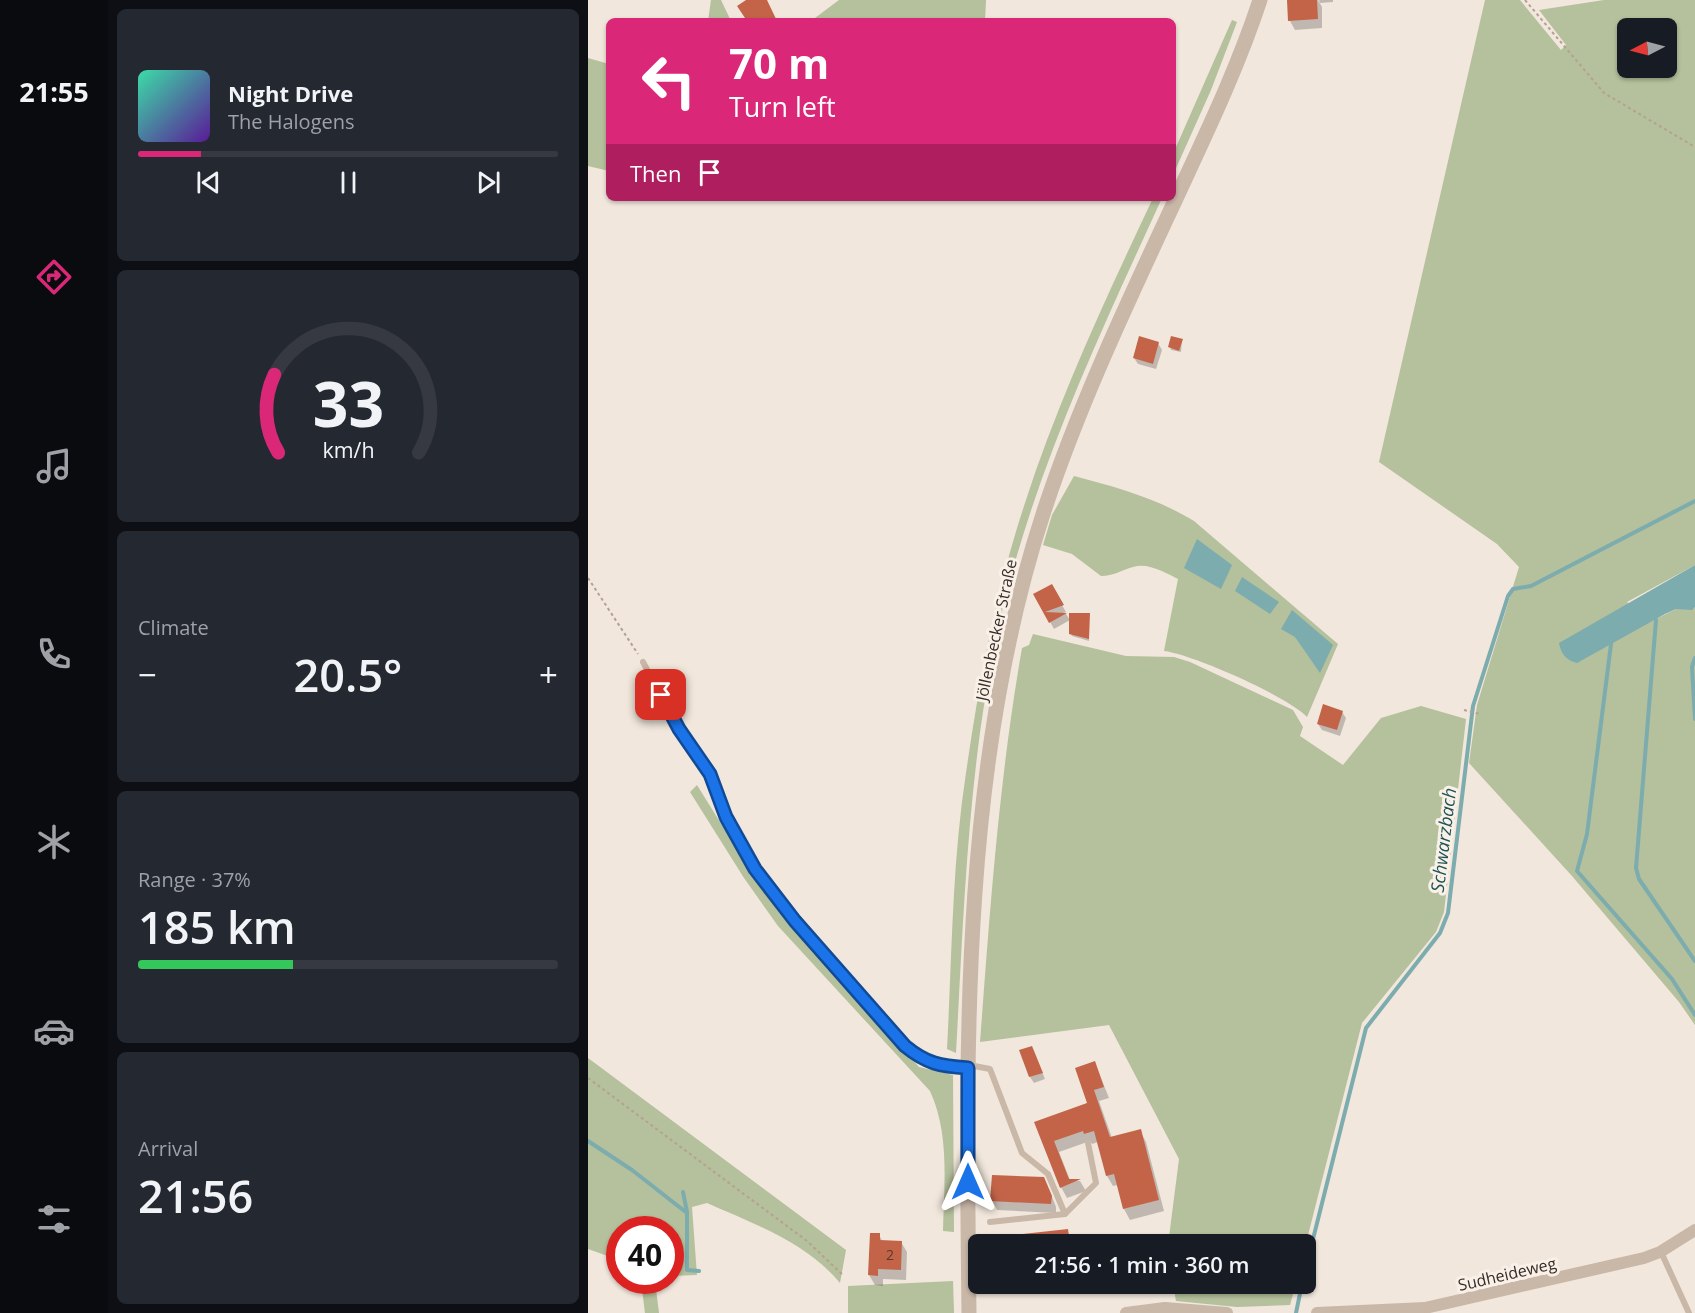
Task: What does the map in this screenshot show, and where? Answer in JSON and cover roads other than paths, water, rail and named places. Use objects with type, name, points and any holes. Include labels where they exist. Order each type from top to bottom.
[{"type":"street","name":"Jöllenbecker Straße","points":[[1176,199],[1240,54],[1260,0]]},
{"type":"street","name":"Jöllenbecker Straße","points":[[969,1313],[968,1066],[971,955],[988,774],[1004,671],[1033,547],[1068,441],[1100,363],[1175,201]]},
{"type":"street","name":"Sudheideweg","points":[[1317,1313],[1434,1306],[1563,1278],[1660,1252],[1695,1230]]},
{"type":"street","points":[[1126,1313],[1165,1308],[1227,1313]]},
{"type":"lane","points":[[643,662],[679,729],[710,774],[726,817],[755,869],[795,921],[905,1046],[923,1061],[947,1067],[968,1066],[990,1069],[1022,1153],[1048,1174],[1065,1214]]},
{"type":"lane","points":[[990,1221],[1065,1214],[1096,1184],[1088,1143]]},
{"type":"lane","points":[[1660,1252],[1689,1313]]},
{"type":"water","points":[[1197,539],[1232,565],[1221,589],[1184,568]]},
{"type":"water","points":[[1695,565],[1695,607],[1692,610],[1676,609],[1665,614],[1577,663],[1567,658],[1561,650],[1559,643]]},
{"type":"water","points":[[1242,577],[1279,602],[1270,614],[1235,591]]},
{"type":"water","points":[[1292,610],[1333,645],[1320,673],[1295,637],[1281,629]]},
{"type":"waterway","name":"Schwarzbach","points":[[1314,1234],[1366,1028],[1440,933],[1448,913],[1473,706],[1508,596],[1513,589],[1531,586],[1695,501]]},
{"type":"waterway","points":[[1656,620],[1636,868],[1639,879],[1695,961]]},
{"type":"waterway","points":[[1611,644],[1587,834],[1577,871],[1672,979],[1695,1015]]},
{"type":"waterway","points":[[1695,658],[1692,667],[1695,719]]},
{"type":"waterway","points":[[588,1141],[632,1170],[687,1213],[687,1270],[699,1271]]},
{"type":"waterway","points":[[683,1192],[687,1212]]},
{"type":"waterway","name":"Schwarzbach","points":[[1296,1313],[1300,1294]]}]
